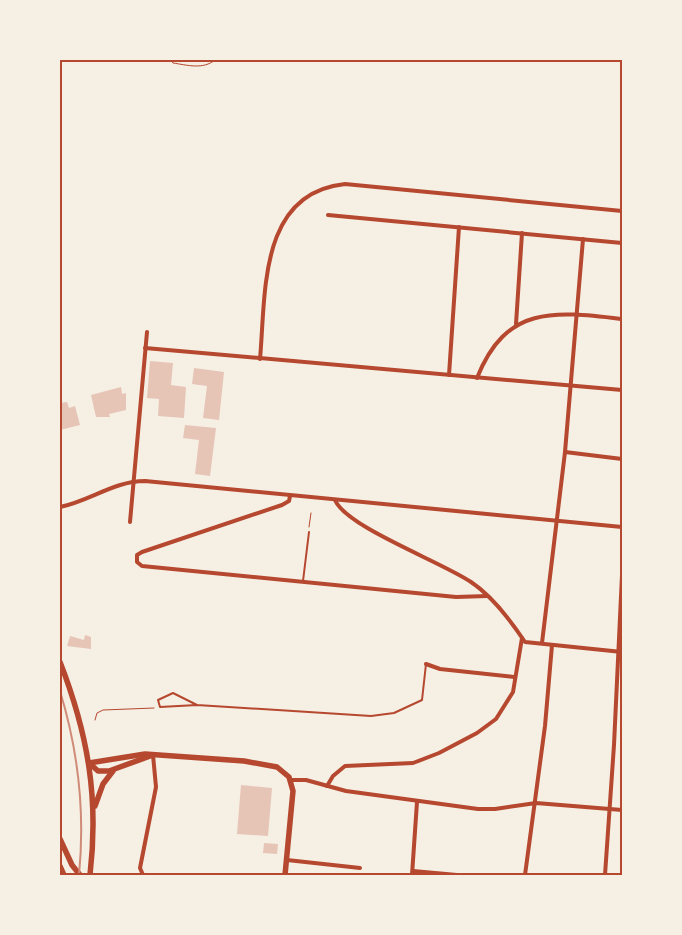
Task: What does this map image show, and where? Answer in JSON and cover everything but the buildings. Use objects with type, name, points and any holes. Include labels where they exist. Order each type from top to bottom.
[{"type":"main road","points":[[60,662],[76,706],[89,763],[93,810],[90,874]]},
{"type":"main road","points":[[89,763],[113,761],[140,754],[264,763],[282,770],[290,780],[293,796],[285,875]]},
{"type":"main road","points":[[89,763],[98,771],[112,771],[153,755]]},
{"type":"main road","points":[[93,810],[103,784],[112,771]]},
{"type":"main road","points":[[60,839],[72,864],[80,875]]},
{"type":"main road","points":[[60,866],[64,875]]},
{"type":"street","points":[[260,359],[268,274],[274,240],[290,212],[304,199],[323,188],[346,184],[622,211]]},
{"type":"street","points":[[328,215],[622,243]]},
{"type":"street","points":[[449,375],[459,227]]},
{"type":"street","points":[[516,324],[522,233]]},
{"type":"street","points":[[542,643],[565,452],[583,239]]},
{"type":"street","points":[[477,378],[485,358],[498,339],[516,324],[549,315],[577,314],[622,319]]},
{"type":"street","points":[[130,522],[147,332]]},
{"type":"street","points":[[145,348],[622,390]]},
{"type":"street","points":[[565,452],[622,459]]},
{"type":"street","points":[[60,507],[133,481],[622,527]]},
{"type":"street","points":[[290,496],[288,501],[282,506],[142,552],[136,559],[142,566],[456,597],[487,596]]},
{"type":"street","points":[[335,500],[338,507],[358,522],[452,569],[474,583],[509,620],[525,642],[619,652]]},
{"type":"street","points":[[604,875],[610,809],[622,575]]},
{"type":"street","points":[[328,786],[333,776],[345,766],[413,763],[440,753],[477,733],[496,720],[504,710],[513,692],[522,638]]},
{"type":"street","points":[[525,875],[529,835],[536,803],[552,645]]},
{"type":"street","points":[[426,664],[440,669],[514,677]]},
{"type":"street","points":[[144,875],[140,868],[156,787],[153,755]]},
{"type":"street","points":[[290,780],[306,780],[346,792],[417,802],[492,809],[536,803],[622,810]]},
{"type":"street","points":[[417,802],[412,873],[457,875]]},
{"type":"street","points":[[287,860],[360,868]]},
{"type":"lane","points":[[303,582],[309,532]]},
{"type":"lane","points":[[196,705],[172,693],[158,700],[160,708],[196,705],[371,716],[394,712],[422,700],[426,664]]},
{"type":"path","points":[[171,60],[173,63],[199,67],[210,64],[215,60]]},
{"type":"path","points":[[309,532],[311,513]]},
{"type":"path","points":[[94,720],[97,713],[103,710],[160,708]]},
{"type":"railway","points":[[60,691],[76,759],[81,829],[79,875]]}]
